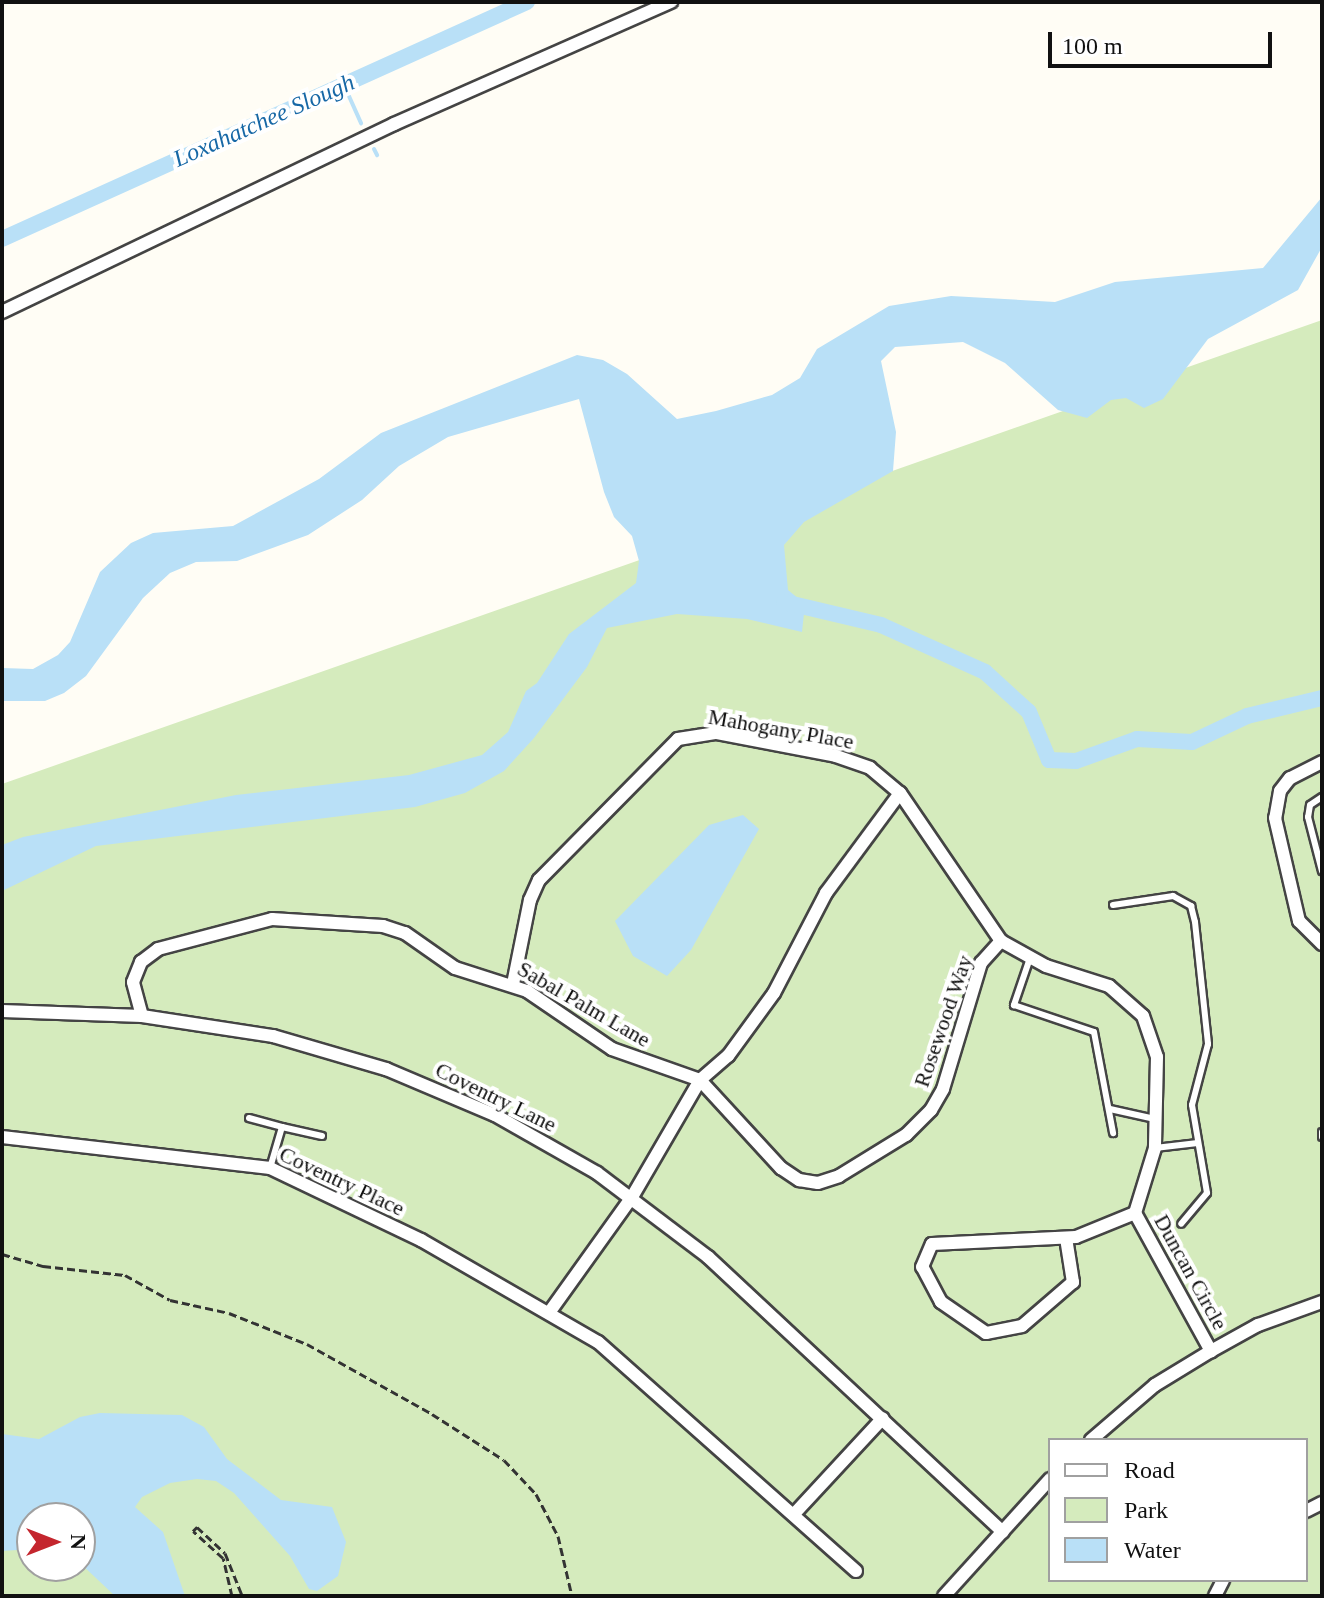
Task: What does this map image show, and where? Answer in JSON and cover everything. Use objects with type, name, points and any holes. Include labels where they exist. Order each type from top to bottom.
[{"type":"street","points":[[2,312],[394,124],[671,2]]},
{"type":"street","name":"Mahogany Place","points":[[513,984],[530,900],[539,880],[678,739],[717,733],[836,756],[870,768],[900,793],[1001,941]]},
{"type":"street","points":[[1322,762],[1290,778],[1280,791],[1275,818],[1299,921],[1322,944]]},
{"type":"street","points":[[551,1310],[632,1197],[700,1080],[728,1056],[774,993],[826,893],[900,793]]},
{"type":"street","name":"Sabal Palm Lane","points":[[142,1016],[133,982],[149,955],[272,919],[383,926],[405,933],[455,968],[513,984],[612,1049],[700,1080]]},
{"type":"street","name":"Duncan Circle","points":[[1001,941],[1030,958],[1109,986],[1136,1007],[1155,1046],[1155,1148],[1135,1213],[1211,1351]]},
{"type":"street","name":"Rosewood Way","points":[[700,1080],[789,1175],[818,1183],[839,1176],[906,1135],[931,1110],[943,1089],[981,963],[1001,941]]},
{"type":"street","name":"Coventry Lane","points":[[2,1011],[142,1016],[273,1036],[386,1069],[495,1115],[632,1197],[708,1257],[1003,1532]]},
{"type":"street","name":"Coventry Place","points":[[2,1137],[270,1168],[421,1240],[551,1310],[638,1373],[856,1571]]},
{"type":"street","name":"Duncan Circle","points":[[1066,1238],[1073,1282],[1022,1326],[986,1333],[941,1302],[922,1267],[932,1244],[960,1239],[1066,1238],[1097,1232],[1135,1213]]},
{"type":"street","points":[[1093,1438],[1155,1385],[1211,1351],[1258,1325],[1322,1302]]},
{"type":"street","points":[[795,1513],[883,1418]]},
{"type":"street","points":[[944,1596],[1048,1481]]},
{"type":"lane","points":[[1322,797],[1310,805],[1308,817],[1322,871]]},
{"type":"lane","points":[[1113,905],[1173,896],[1191,906],[1208,1044],[1192,1105],[1207,1193],[1181,1224]]},
{"type":"lane","points":[[1030,958],[1014,1005],[1094,1032],[1113,1133]]},
{"type":"lane","points":[[1110,1109],[1155,1119]]},
{"type":"lane","points":[[249,1118],[322,1136]]},
{"type":"lane","points":[[270,1168],[282,1127]]},
{"type":"lane","points":[[1155,1148],[1198,1143]]},
{"type":"path","points":[[2,1254],[55,1269],[125,1275],[170,1300],[229,1313],[307,1344],[432,1414],[504,1460],[536,1494],[558,1536],[572,1596]]},
{"type":"path","points":[[232,1596],[223,1558],[193,1531],[197,1527],[225,1553],[242,1596]]},
{"type":"green space","points":[[1322,320],[1322,1596],[2,1596],[2,784]]},
{"type":"water","points":[[1322,197],[1322,247],[1298,290],[1208,339],[1163,399],[1144,408],[1126,398],[1111,400],[1087,418],[1058,410],[1005,363],[963,342],[895,347],[881,361],[896,432],[893,471],[804,522],[784,545],[788,590],[805,604],[802,632],[747,619],[677,614],[607,628],[587,667],[534,738],[504,771],[465,793],[415,807],[96,846],[2,891],[2,845],[23,837],[236,795],[409,775],[482,755],[508,732],[526,691],[537,683],[569,634],[636,583],[639,561],[632,536],[614,517],[604,492],[579,399],[448,437],[399,466],[362,500],[308,535],[237,561],[196,562],[170,573],[143,598],[86,676],[64,693],[45,701],[2,701],[2,668],[33,669],[58,655],[70,642],[100,572],[131,543],[153,533],[233,526],[319,479],[381,433],[577,355],[603,360],[627,374],[677,419],[716,411],[772,395],[800,378],[817,349],[889,306],[951,296],[1055,302],[1115,282],[1263,268]]},
{"type":"water","points":[[743,815],[759,829],[691,950],[667,976],[633,956],[615,921],[709,825]]},
{"type":"water","points":[[100,1413],[182,1415],[204,1427],[227,1459],[281,1500],[332,1507],[346,1542],[338,1576],[317,1591],[309,1589],[290,1556],[234,1493],[216,1481],[197,1479],[170,1483],[142,1497],[135,1507],[163,1532],[185,1596],[115,1596],[96,1578],[96,1502],[16,1502],[16,1550],[2,1551],[2,1434],[39,1439],[80,1417]]},
{"type":"waterway","name":"Loxahatchee Slough","points":[[2,239],[527,2]]},
{"type":"waterway","points":[[344,85],[361,123]]},
{"type":"waterway","points":[[374,149],[377,155]]},
{"type":"waterway","points":[[784,602],[881,625],[985,672],[1029,712],[1049,760],[1076,761],[1137,739],[1192,742],[1247,716],[1322,698]]}]
